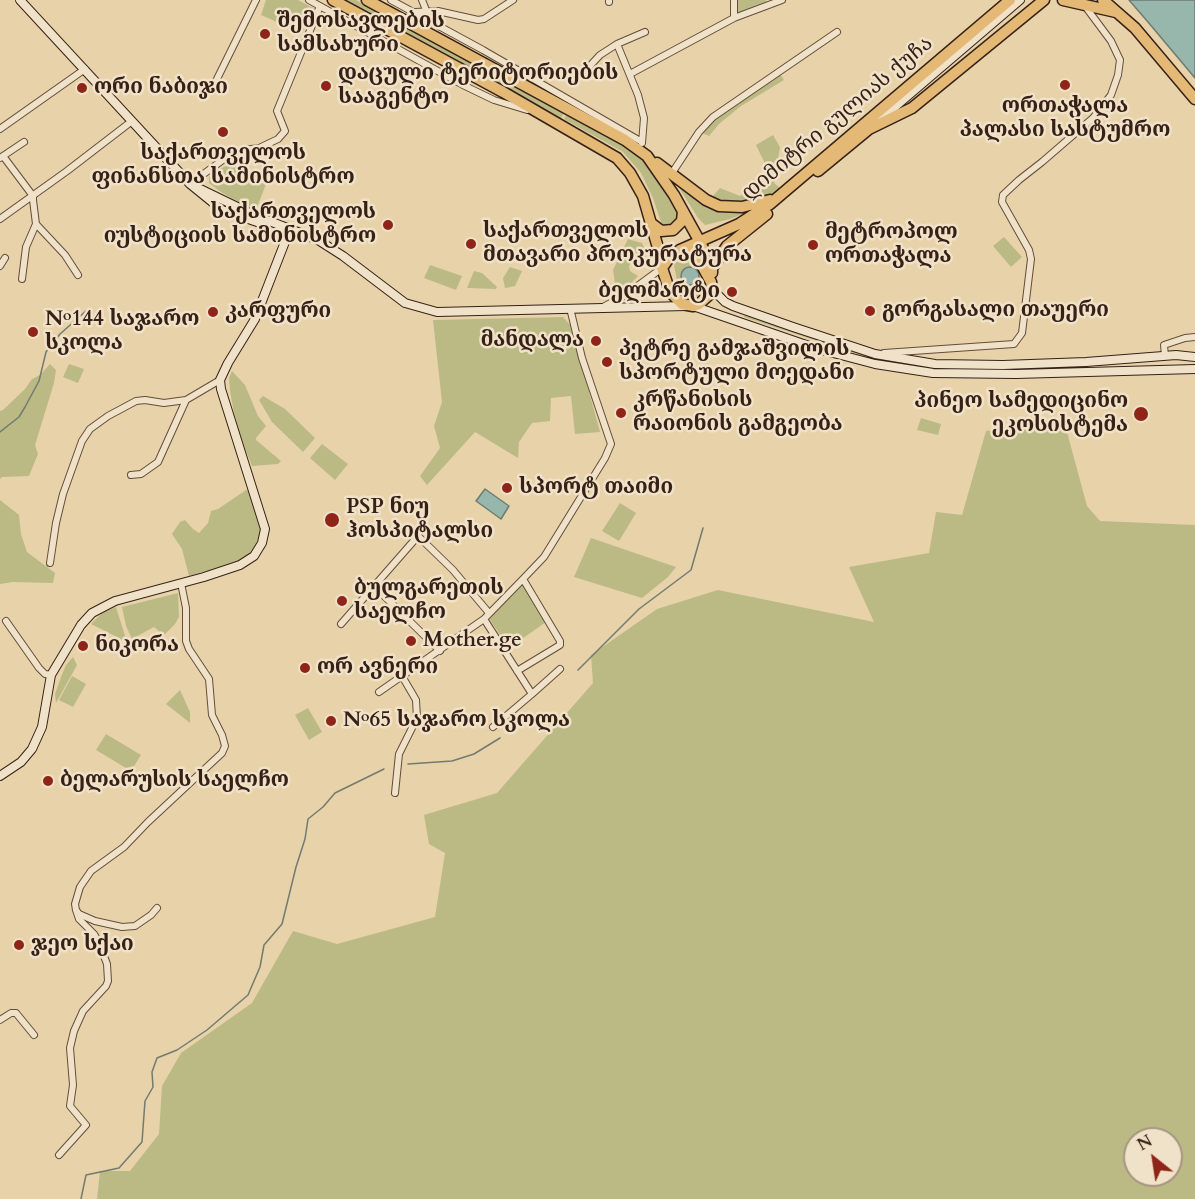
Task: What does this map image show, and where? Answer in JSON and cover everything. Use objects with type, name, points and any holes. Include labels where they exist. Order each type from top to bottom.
[{"type":"highway","points":[[333,0],[617,158],[633,178],[643,196],[665,282],[678,301],[690,306],[704,301],[712,285],[712,268],[683,211],[656,166],[642,149]]},
{"type":"highway","points":[[367,0],[642,149],[706,200],[719,206],[742,207],[779,196]]},
{"type":"highway","name":"დიმიტრი გულიას ქუჩა","points":[[680,250],[750,218],[1010,0]]},
{"type":"highway","name":"დიმიტრი გულიას ქუჩა","points":[[712,268],[720,253],[727,246],[869,129],[912,108],[1044,0]]},
{"type":"highway","points":[[1064,0],[1118,13]]},
{"type":"highway","points":[[1103,0],[1135,28],[1195,99]]},
{"type":"highway","points":[[652,224],[661,231],[673,230],[682,221],[683,211]]},
{"type":"highway","points":[[662,267],[680,250],[691,253],[698,258],[712,285]]},
{"type":"street","points":[[20,0],[190,184],[232,205],[318,240],[412,306],[437,312],[690,306],[818,349],[875,364],[933,373],[1016,374],[1195,369]]},
{"type":"street","points":[[216,81],[256,0]]},
{"type":"street","points":[[309,0],[465,86],[494,100],[535,112]]},
{"type":"street","points":[[391,0],[483,50],[642,149],[644,118],[630,74],[617,44]]},
{"type":"street","points":[[422,0],[426,10]]},
{"type":"street","points":[[414,12],[438,11],[478,20],[484,19],[513,0]]},
{"type":"street","points":[[734,0],[734,18]]},
{"type":"street","points":[[630,74],[734,18],[782,0]]},
{"type":"street","name":"დიმიტრი გულიას ქუჩა","points":[[869,129],[1020,0]]},
{"type":"street","points":[[875,354],[1014,344],[1022,333],[1031,259],[1029,250],[1002,202],[1008,189],[1093,118],[1111,95],[1118,75],[1120,60],[1112,41],[1082,3]]},
{"type":"street","points":[[190,184],[224,159],[244,150],[259,148],[278,139],[285,131],[277,111],[320,6]]},
{"type":"street","points":[[587,69],[600,55],[617,44],[645,32]]},
{"type":"street","points":[[672,173],[699,132],[713,117],[837,32]]},
{"type":"street","points":[[0,129],[85,69]]},
{"type":"street","points":[[0,219],[132,121]]},
{"type":"street","points":[[22,279],[26,247],[36,224],[33,196],[2,157],[24,142]]},
{"type":"street","points":[[36,224],[65,255],[78,276]]},
{"type":"street","points":[[1,774],[21,762],[38,739],[51,675],[81,625],[97,609],[115,601],[221,572],[249,561],[262,543],[265,529],[220,380],[255,320],[290,230]]},
{"type":"street","points":[[0,266],[5,258]]},
{"type":"street","points":[[603,307],[624,296],[662,267]]},
{"type":"street","points":[[712,285],[725,302],[733,306],[875,354],[935,364],[1004,365],[1162,356],[1195,357]]},
{"type":"street","points":[[379,692],[484,619],[523,579],[544,557],[605,458],[611,444],[582,358],[570,308]]},
{"type":"street","points":[[1160,369],[1163,362],[1164,345],[1195,337]]},
{"type":"street","points":[[1148,357],[1146,363],[1150,369]]},
{"type":"street","points":[[50,563],[63,494],[82,441],[90,429],[136,401],[164,403],[186,400],[220,380]]},
{"type":"street","points":[[131,475],[141,474],[158,462],[186,400]]},
{"type":"street","points":[[341,624],[418,536],[453,570],[489,613]]},
{"type":"street","points":[[517,671],[560,645],[560,640],[523,579]]},
{"type":"street","points":[[59,1155],[86,1125],[70,1106],[73,1085],[70,1048],[84,1011],[108,981],[107,964],[99,943],[94,934],[79,919],[76,910],[75,904],[80,886],[91,871],[124,847],[222,753],[225,747],[212,715],[209,679],[186,641],[186,608],[181,583]]},
{"type":"street","points":[[374,586],[440,651]]},
{"type":"street","points":[[484,619],[532,694]]},
{"type":"street","points":[[6,621],[42,672],[51,675]]},
{"type":"street","points":[[493,727],[560,669]]},
{"type":"street","points":[[395,793],[399,753],[417,718],[416,700],[402,676]]},
{"type":"street","points":[[76,910],[79,914],[94,921],[122,927],[135,926],[152,915],[157,908]]},
{"type":"street","points":[[0,1020],[10,1013],[16,1013],[34,1035]]},
{"type":"shaded area","points":[[266,0],[298,0],[315,9],[302,33],[261,15]]},
{"type":"shaded area","points":[[346,0],[356,0],[564,113],[561,118]]},
{"type":"shaded area","points":[[736,0],[766,0],[767,4],[737,14]]},
{"type":"shaded area","points":[[780,74],[784,80],[741,106],[719,124],[709,136],[700,132],[714,118]]},
{"type":"shaded area","points":[[566,115],[618,142],[646,160],[680,214],[678,223],[667,227],[662,225],[641,173],[623,152],[564,119]]},
{"type":"shaded area","points":[[773,135],[780,147],[774,183],[781,189],[764,199],[746,202],[727,202],[712,197],[720,188],[740,196],[771,176],[756,145]]},
{"type":"shaded area","points":[[233,163],[250,173],[249,177],[266,184],[256,210],[245,206],[209,183],[209,177],[213,172]]},
{"type":"shaded area","points":[[673,178],[716,210],[732,213],[751,211],[705,225],[698,218]]},
{"type":"shaded area","points":[[1004,237],[1022,257],[1011,267],[993,246]]},
{"type":"shaded area","points":[[628,239],[642,243],[646,252],[644,267],[636,262],[631,263],[630,271],[638,276],[627,287],[620,290],[615,283],[613,270]]},
{"type":"shaded area","points":[[683,255],[692,255],[705,276],[706,285],[702,293],[696,297],[686,295],[678,285],[674,266]]},
{"type":"shaded area","points":[[430,265],[462,276],[456,290],[424,278]]},
{"type":"shaded area","points":[[510,267],[522,271],[515,286],[505,288],[503,278]]},
{"type":"shaded area","points":[[474,271],[482,273],[497,287],[496,289],[467,288]]},
{"type":"shaded area","points":[[745,315],[858,352],[997,369],[997,371],[934,370],[879,361],[744,317]]},
{"type":"shaded area","points":[[563,317],[571,326],[600,432],[575,434],[571,396],[551,398],[550,421],[532,423],[519,442],[518,458],[475,432],[427,485],[420,476],[440,448],[434,426],[442,402],[433,320]]},
{"type":"shaded area","points":[[50,364],[56,370],[54,383],[35,445],[38,454],[29,476],[0,479],[0,411]]},
{"type":"shaded area","points":[[69,364],[84,369],[78,383],[63,377]]},
{"type":"shaded area","points":[[232,371],[245,385],[258,416],[266,426],[256,440],[281,461],[278,464],[252,466],[234,413],[229,378]]},
{"type":"shaded area","points":[[263,396],[285,409],[315,438],[303,452],[272,422],[259,400]]},
{"type":"shaded area","points":[[921,418],[941,424],[938,435],[917,430]]},
{"type":"shaded area","points":[[1064,421],[1087,506],[1100,521],[1195,525],[1195,1199],[97,1199],[100,1171],[130,1171],[159,1134],[162,1086],[181,1053],[252,1003],[293,931],[337,944],[435,917],[445,853],[429,844],[424,815],[497,793],[593,683],[591,655],[657,609],[718,590],[874,622],[849,567],[929,553],[936,512],[962,515],[986,431]]},
{"type":"shaded area","points":[[322,444],[348,464],[335,480],[310,458]]},
{"type":"shaded area","points":[[246,490],[250,490],[261,527],[253,551],[241,561],[189,576],[182,549],[172,534],[180,522],[185,520],[199,533],[208,523],[211,511],[218,509]]},
{"type":"shaded area","points":[[0,500],[19,515],[21,534],[27,552],[55,573],[53,583],[0,584]]},
{"type":"shaded area","points":[[620,503],[636,513],[619,541],[602,531]]},
{"type":"shaded area","points":[[591,538],[676,567],[668,577],[642,598],[574,577]]},
{"type":"shaded area","points":[[523,584],[546,622],[509,648],[488,617]]},
{"type":"shaded area","points":[[178,593],[179,617],[164,635],[154,627],[132,639],[126,626],[122,607]]},
{"type":"shaded area","points":[[116,607],[127,642],[91,624],[102,613]]},
{"type":"shaded area","points":[[73,657],[77,665],[56,703],[55,694],[61,677],[66,665]]},
{"type":"shaded area","points":[[72,676],[86,684],[73,707],[59,700]]},
{"type":"shaded area","points":[[180,690],[190,712],[190,723],[166,704]]},
{"type":"shaded area","points":[[308,708],[322,732],[309,740],[295,715]]},
{"type":"shaded area","points":[[106,734],[141,755],[131,771],[96,750]]},
{"type":"water","points":[[1129,0],[1195,0],[1195,78],[1148,22]]},
{"type":"water","points":[[690,267],[696,270],[699,276],[696,282],[690,285],[684,282],[681,276],[684,270]]},
{"type":"water","points":[[485,489],[509,506],[501,519],[476,501]]},
{"type":"waterway","points":[[0,432],[19,417],[25,407],[39,381],[46,352],[60,334],[86,311]]},
{"type":"waterway","points":[[578,670],[639,609],[691,570],[703,528]]},
{"type":"waterway","points":[[408,764],[452,761],[474,754],[500,738]]},
{"type":"waterway","points":[[81,1199],[86,1175],[119,1168],[142,1142],[145,1101],[153,1087],[152,1072],[157,1058],[177,1050],[207,1030],[248,995],[260,967],[264,945],[282,924],[305,839],[308,819],[335,793],[384,769]]},
{"type":"place","name":"შემოსავლების სამსახური","points":[[265,34]]},
{"type":"place","name":"ორთაჭალა პალასი სასტუმრო","points":[[1065,85]]},
{"type":"place","name":"დაცული ტერიტორიების სააგენტო","points":[[326,86]]},
{"type":"place","name":"ორი ნაბიჯი","points":[[82,88]]},
{"type":"place","name":"საქართველოს ფინანსთა სამინისტრო","points":[[223,132]]},
{"type":"place","name":"საქართველოს იუსტიციის სამინისტრო","points":[[388,225]]},
{"type":"place","name":"საქართველოს მთავარი პროკურატურა","points":[[471,244]]},
{"type":"place","name":"მეტროპოლ ორთაჭალა","points":[[813,245]]},
{"type":"place","name":"ბელმარტი","points":[[732,292]]},
{"type":"place","name":"გორგასალი თაუერი","points":[[870,311]]},
{"type":"place","name":"კარფური","points":[[213,312]]},
{"type":"place","name":"№144 საჯარო სკოლა","points":[[33,332]]},
{"type":"place","name":"მანდალა","points":[[596,341]]},
{"type":"place","name":"პეტრე გამჯაშვილის სპორტული მოედანი","points":[[607,362]]},
{"type":"place","name":"კრწანისის რაიონის გამგეობა","points":[[621,413]]},
{"type":"place","name":"პინეო სამედიცინო ეკოსისტემა","points":[[1141,414]]},
{"type":"place","name":"სპორტ თაიმი","points":[[507,488]]},
{"type":"place","name":"PSP ნიუ ჰოსპიტალსი","points":[[332,520]]},
{"type":"place","name":"ბულგარეთის საელჩო","points":[[342,601]]},
{"type":"place","name":"Mother.ge","points":[[411,641]]},
{"type":"place","name":"ნიკორა","points":[[83,646]]},
{"type":"place","name":"ორ ავნერი","points":[[305,668]]},
{"type":"place","name":"№65 საჯარო სკოლა","points":[[331,721]]},
{"type":"place","name":"ბელარუსის საელჩო","points":[[48,781]]},
{"type":"place","name":"ჯეო სქაი","points":[[19,945]]}]
